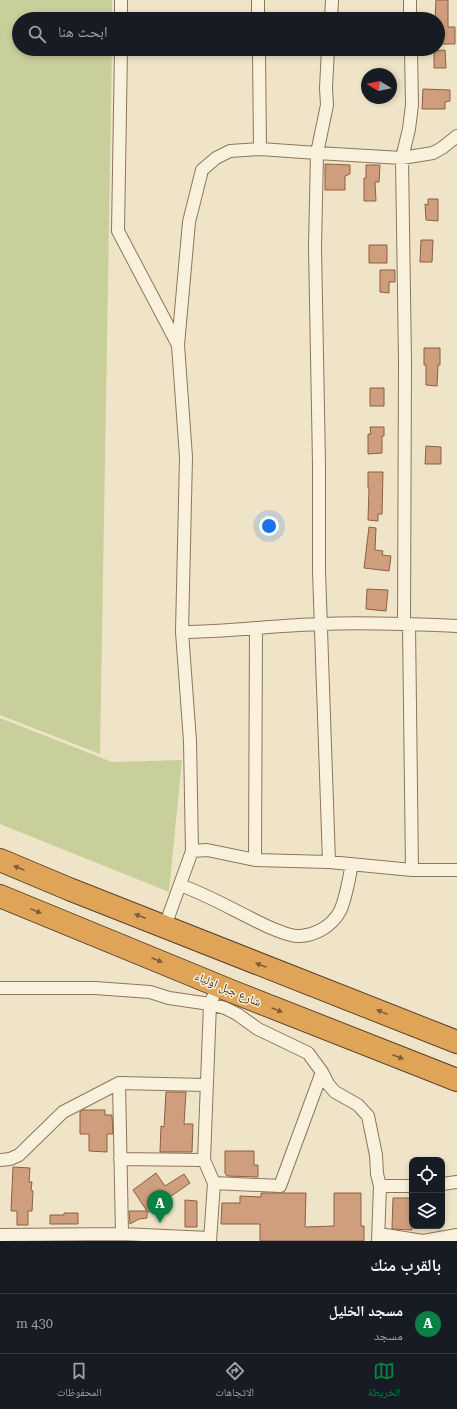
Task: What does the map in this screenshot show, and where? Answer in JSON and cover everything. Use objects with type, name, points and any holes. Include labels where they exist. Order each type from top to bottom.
[{"type":"highway","points":[[0,860],[69,889],[457,1042]]},
{"type":"highway","name":"شارع جبل اولياء","points":[[0,896],[214,994],[360,1043],[457,1080]]},
{"type":"street","points":[[121,0],[121,12]]},
{"type":"street","points":[[258,0],[258,12]]},
{"type":"street","points":[[331,12],[332,0]]},
{"type":"street","points":[[410,0],[410,12]]},
{"type":"street","points":[[121,56],[118,231],[178,345]]},
{"type":"street","points":[[259,56],[260,149]]},
{"type":"street","points":[[328,56],[326,88],[327,104],[318,154],[315,247],[320,624],[329,862]]},
{"type":"street","points":[[411,56],[412,105],[409,129],[402,158],[407,624],[412,870]]},
{"type":"street","points":[[165,926],[192,851],[190,741],[182,632],[186,457],[178,345],[189,222],[202,170],[216,158],[230,151],[260,149],[318,154],[402,158],[433,153],[457,136]]},
{"type":"street","points":[[182,632],[213,632],[320,624],[407,624],[457,626]]},
{"type":"street","points":[[255,860],[256,628]]},
{"type":"street","points":[[192,851],[208,850],[255,860],[329,862],[412,870],[457,870]]},
{"type":"street","points":[[180,885],[197,891],[231,910],[278,931],[300,936],[316,933],[324,929],[340,911],[352,864]]},
{"type":"street","points":[[0,988],[95,988],[150,992],[169,998],[214,994]]},
{"type":"street","points":[[214,994],[225,1008],[237,1014],[258,1029],[308,1053],[322,1072],[328,1084],[335,1092],[358,1105],[368,1116],[376,1155],[377,1174],[380,1186],[379,1238],[423,1241],[457,1234]]},
{"type":"street","points":[[0,1236],[122,1234],[210,1239],[214,1183],[204,1160],[206,1085],[214,994]]},
{"type":"street","points":[[214,1183],[280,1186],[322,1072]]},
{"type":"street","points":[[0,1160],[10,1159],[19,1155],[63,1112],[120,1083],[206,1085]]},
{"type":"street","points":[[120,1083],[122,1234]]},
{"type":"street","points":[[120,1159],[204,1160]]},
{"type":"street","points":[[445,1184],[457,1182]]},
{"type":"street","points":[[380,1186],[409,1186]]},
{"type":"green space","points":[[0,0],[112,0],[112,12],[12,12],[12,56],[112,56],[100,754],[0,715]]},
{"type":"green space","points":[[0,718],[112,762],[182,760],[169,892],[0,824]]},
{"type":"building","points":[[436,0],[448,0],[448,27],[455,27],[455,44],[445,44],[445,12],[435,12]]},
{"type":"building","points":[[445,50],[446,68],[434,68],[434,56],[445,56]]},
{"type":"building","points":[[423,89],[450,90],[450,101],[445,102],[445,109],[422,109]]},
{"type":"building","points":[[325,164],[350,165],[350,174],[345,176],[345,190],[325,190]]},
{"type":"building","points":[[366,165],[380,165],[379,182],[375,182],[376,201],[364,201],[364,178],[366,178]]},
{"type":"building","points":[[428,199],[438,199],[438,221],[426,220],[425,204],[428,205]]},
{"type":"building","points":[[421,240],[433,240],[432,262],[420,262]]},
{"type":"building","points":[[369,245],[387,245],[387,263],[369,263]]},
{"type":"building","points":[[380,270],[395,270],[395,282],[389,282],[389,293],[380,292]]},
{"type":"building","points":[[424,348],[440,348],[440,365],[438,365],[437,386],[426,385]]},
{"type":"building","points":[[370,388],[384,388],[384,406],[370,406]]},
{"type":"building","points":[[370,427],[384,427],[384,436],[382,436],[382,453],[368,454],[368,434],[371,434]]},
{"type":"building","points":[[426,446],[441,447],[441,464],[425,464]]},
{"type":"building","points":[[368,472],[383,472],[382,514],[378,514],[378,521],[368,520]]},
{"type":"building","points":[[369,527],[376,528],[375,550],[383,551],[382,555],[391,556],[389,571],[364,568]]},
{"type":"building","points":[[367,589],[388,590],[386,611],[366,609]]},
{"type":"building","points":[[166,1092],[186,1092],[184,1124],[193,1124],[192,1152],[160,1152],[161,1126],[164,1127]]},
{"type":"building","points":[[83,1110],[105,1110],[105,1115],[112,1115],[113,1134],[107,1134],[107,1152],[89,1151],[89,1134],[80,1134],[80,1112]]},
{"type":"building","points":[[225,1151],[254,1151],[254,1165],[258,1165],[258,1177],[227,1176],[225,1173]]},
{"type":"building","points":[[13,1167],[30,1168],[29,1182],[32,1182],[31,1190],[33,1191],[32,1211],[28,1211],[28,1225],[17,1225],[17,1211],[11,1211]]},
{"type":"building","points":[[156,1173],[165,1186],[184,1174],[190,1183],[147,1213],[147,1218],[139,1219],[130,1224],[129,1211],[147,1211],[133,1190]]},
{"type":"building","points":[[261,1193],[306,1193],[305,1227],[334,1226],[334,1193],[361,1193],[361,1226],[364,1226],[364,1241],[260,1241],[260,1224],[221,1224],[222,1203],[240,1203],[240,1196],[261,1197]]},
{"type":"building","points":[[393,1198],[409,1198],[409,1229],[412,1230],[392,1229]]},
{"type":"building","points":[[185,1200],[197,1201],[197,1227],[185,1227]]},
{"type":"building","points":[[64,1213],[78,1213],[78,1224],[50,1224],[50,1215],[64,1215]]},
{"type":"place","name":"مسجد الخليل","points":[[160,1223]]}]
